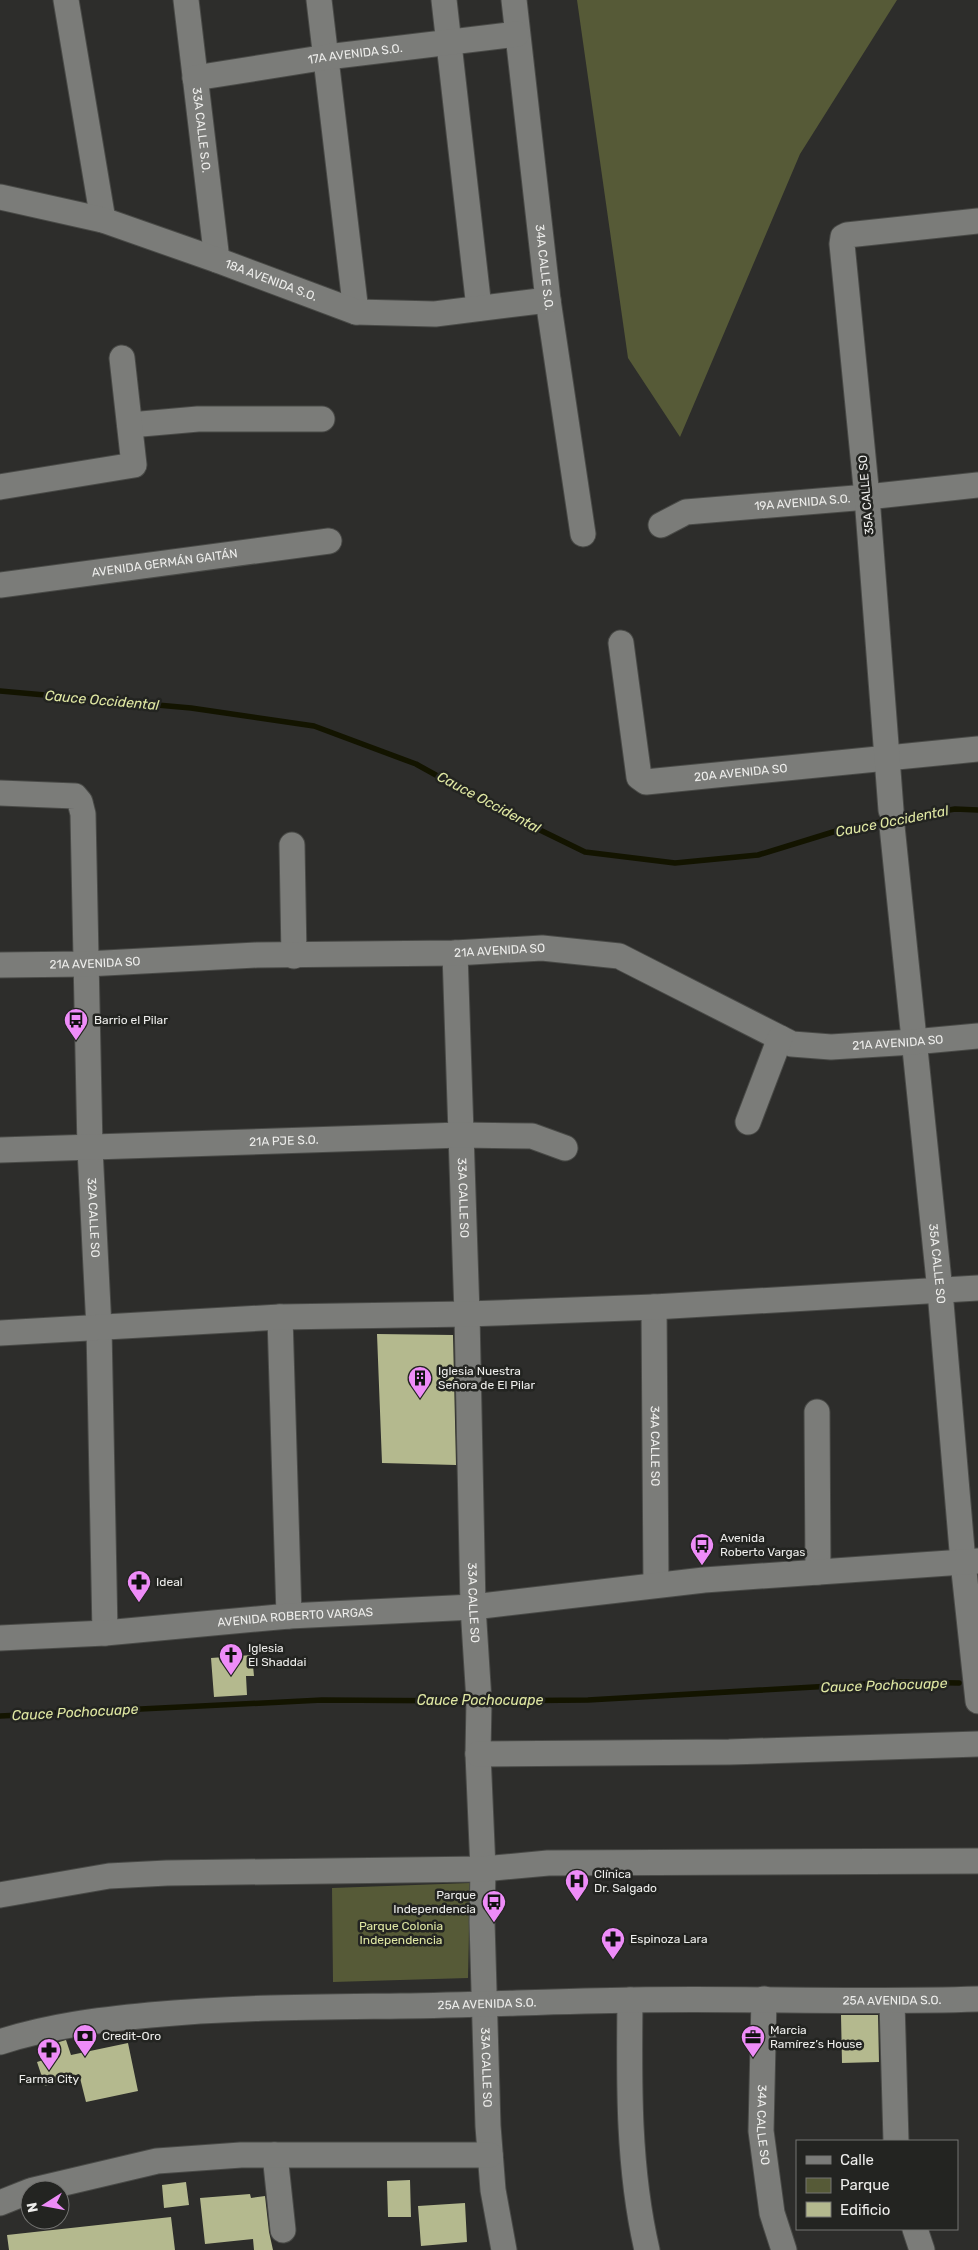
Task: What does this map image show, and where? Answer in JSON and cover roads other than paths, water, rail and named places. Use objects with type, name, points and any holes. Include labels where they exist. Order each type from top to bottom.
[{"type":"street","points":[[66,0],[103,220]]},
{"type":"street","name":"33A CALLE S.O.","points":[[186,0],[217,260]]},
{"type":"street","points":[[319,0],[356,312]]},
{"type":"street","points":[[444,0],[478,308]]},
{"type":"street","name":"34A CALLE S.O.","points":[[514,0],[548,300],[583,534]]},
{"type":"street","name":"17A AVENIDA S.O.","points":[[195,78],[327,56],[517,34]]},
{"type":"street","name":"18A AVENIDA S.O.","points":[[0,197],[103,220],[356,312],[435,314],[548,300]]},
{"type":"street","name":"35A CALLE SO","points":[[978,221],[847,235],[843,237],[842,244],[866,497],[891,818],[913,1042],[970,1562],[978,1701]]},
{"type":"street","points":[[0,487],[134,465],[122,358]]},
{"type":"street","points":[[130,424],[198,419],[322,418]]},
{"type":"street","name":"19A AVENIDA S.O.","points":[[660,525],[686,512],[866,497],[978,485]]},
{"type":"street","name":"AVENIDA GERMÁN GAITÁN","points":[[0,585],[329,541]]},
{"type":"street","name":"20A AVENIDA SO","points":[[621,643],[640,777],[646,782],[978,749]]},
{"type":"street","name":"32A CALLE SO","points":[[0,793],[65,794],[74,796],[80,802],[83,814],[90,1149],[99,1328],[105,1633]]},
{"type":"street","points":[[292,845],[294,956]]},
{"type":"street","name":"21A AVENIDA SO","points":[[0,965],[86,964],[257,955],[455,953],[542,948],[619,956],[792,1044],[831,1046],[913,1042],[978,1036]]},
{"type":"street","name":"33A CALLE SO","points":[[455,953],[467,1314],[473,1607],[479,1700],[478,1754],[483,1869],[482,1922],[490,2155],[493,2190],[504,2250]]},
{"type":"street","points":[[748,1122],[780,1038]]},
{"type":"street","name":"21A PJE S.O.","points":[[0,1150],[90,1149],[461,1135],[532,1136],[564,1148]]},
{"type":"street","points":[[0,1333],[280,1317],[467,1314],[654,1307],[978,1288]]},
{"type":"street","name":"34A CALLE SO","points":[[654,1307],[656,1585]]},
{"type":"street","points":[[280,1317],[289,1616]]},
{"type":"street","points":[[817,1412],[818,1572]]},
{"type":"street","name":"AVENIDA ROBERTO VARGAS","points":[[0,1638],[105,1633],[289,1616],[473,1607],[656,1585],[970,1562]]},
{"type":"street","points":[[478,1754],[644,1751],[729,1752],[978,1744]]},
{"type":"street","points":[[0,1896],[109,1876],[157,1874],[483,1869],[548,1863],[978,1861]]},
{"type":"street","name":"34A CALLE SO","points":[[764,1999],[761,2131],[772,2213],[784,2250]]},
{"type":"street","name":"25A AVENIDA S.O.","points":[[0,2042],[24,2034],[94,2020],[245,2008],[485,2005],[630,2000],[764,1999],[892,2002],[978,1999]]},
{"type":"street","points":[[630,2000],[629,2080],[632,2158],[640,2221],[647,2250]]},
{"type":"street","points":[[892,2002],[896,2140]]},
{"type":"street","points":[[70,2182],[157,2161],[241,2155],[490,2155]]},
{"type":"street","points":[[276,2155],[283,2230]]},
{"type":"street","points":[[0,2203],[20,2195]]},
{"type":"street","points":[[915,2230],[922,2250]]},
{"type":"waterway","name":"Cauce Occidental","points":[[0,691],[191,708],[314,726],[416,764],[501,811],[585,852],[675,863],[758,855],[846,828],[887,821]]},
{"type":"waterway","name":"Cauce Occidental","points":[[896,819],[955,809],[978,810]]},
{"type":"waterway","name":"Cauce Pochocuape","points":[[485,1701],[588,1700],[901,1682],[959,1683]]},
{"type":"waterway","name":"Cauce Pochocuape","points":[[0,1716],[322,1700],[473,1701]]},
{"type":"place","name":"Barrio el Pilar","points":[[76,1041]]},
{"type":"place","name":"Iglesia Nuestra Señora de El Pilar","points":[[420,1399]]},
{"type":"place","name":"Avenida Roberto Vargas","points":[[702,1566]]},
{"type":"place","name":"Ideal","points":[[139,1603]]},
{"type":"place","name":"Iglesia El Shaddai","points":[[231,1676]]},
{"type":"place","name":"Clínica Dr. Salgado","points":[[577,1902]]},
{"type":"place","name":"Parque Independencia","points":[[494,1923]]},
{"type":"place","name":"Espinoza Lara","points":[[613,1960]]},
{"type":"place","name":"Credit-Oro","points":[[85,2057]]},
{"type":"place","name":"Marcia Ramírez’s House","points":[[753,2058]]},
{"type":"place","name":"Farma City","points":[[49,2071]]},
{"type":"park label","name":"Parque Colonia Independencia","points":[[401,1933]]}]
